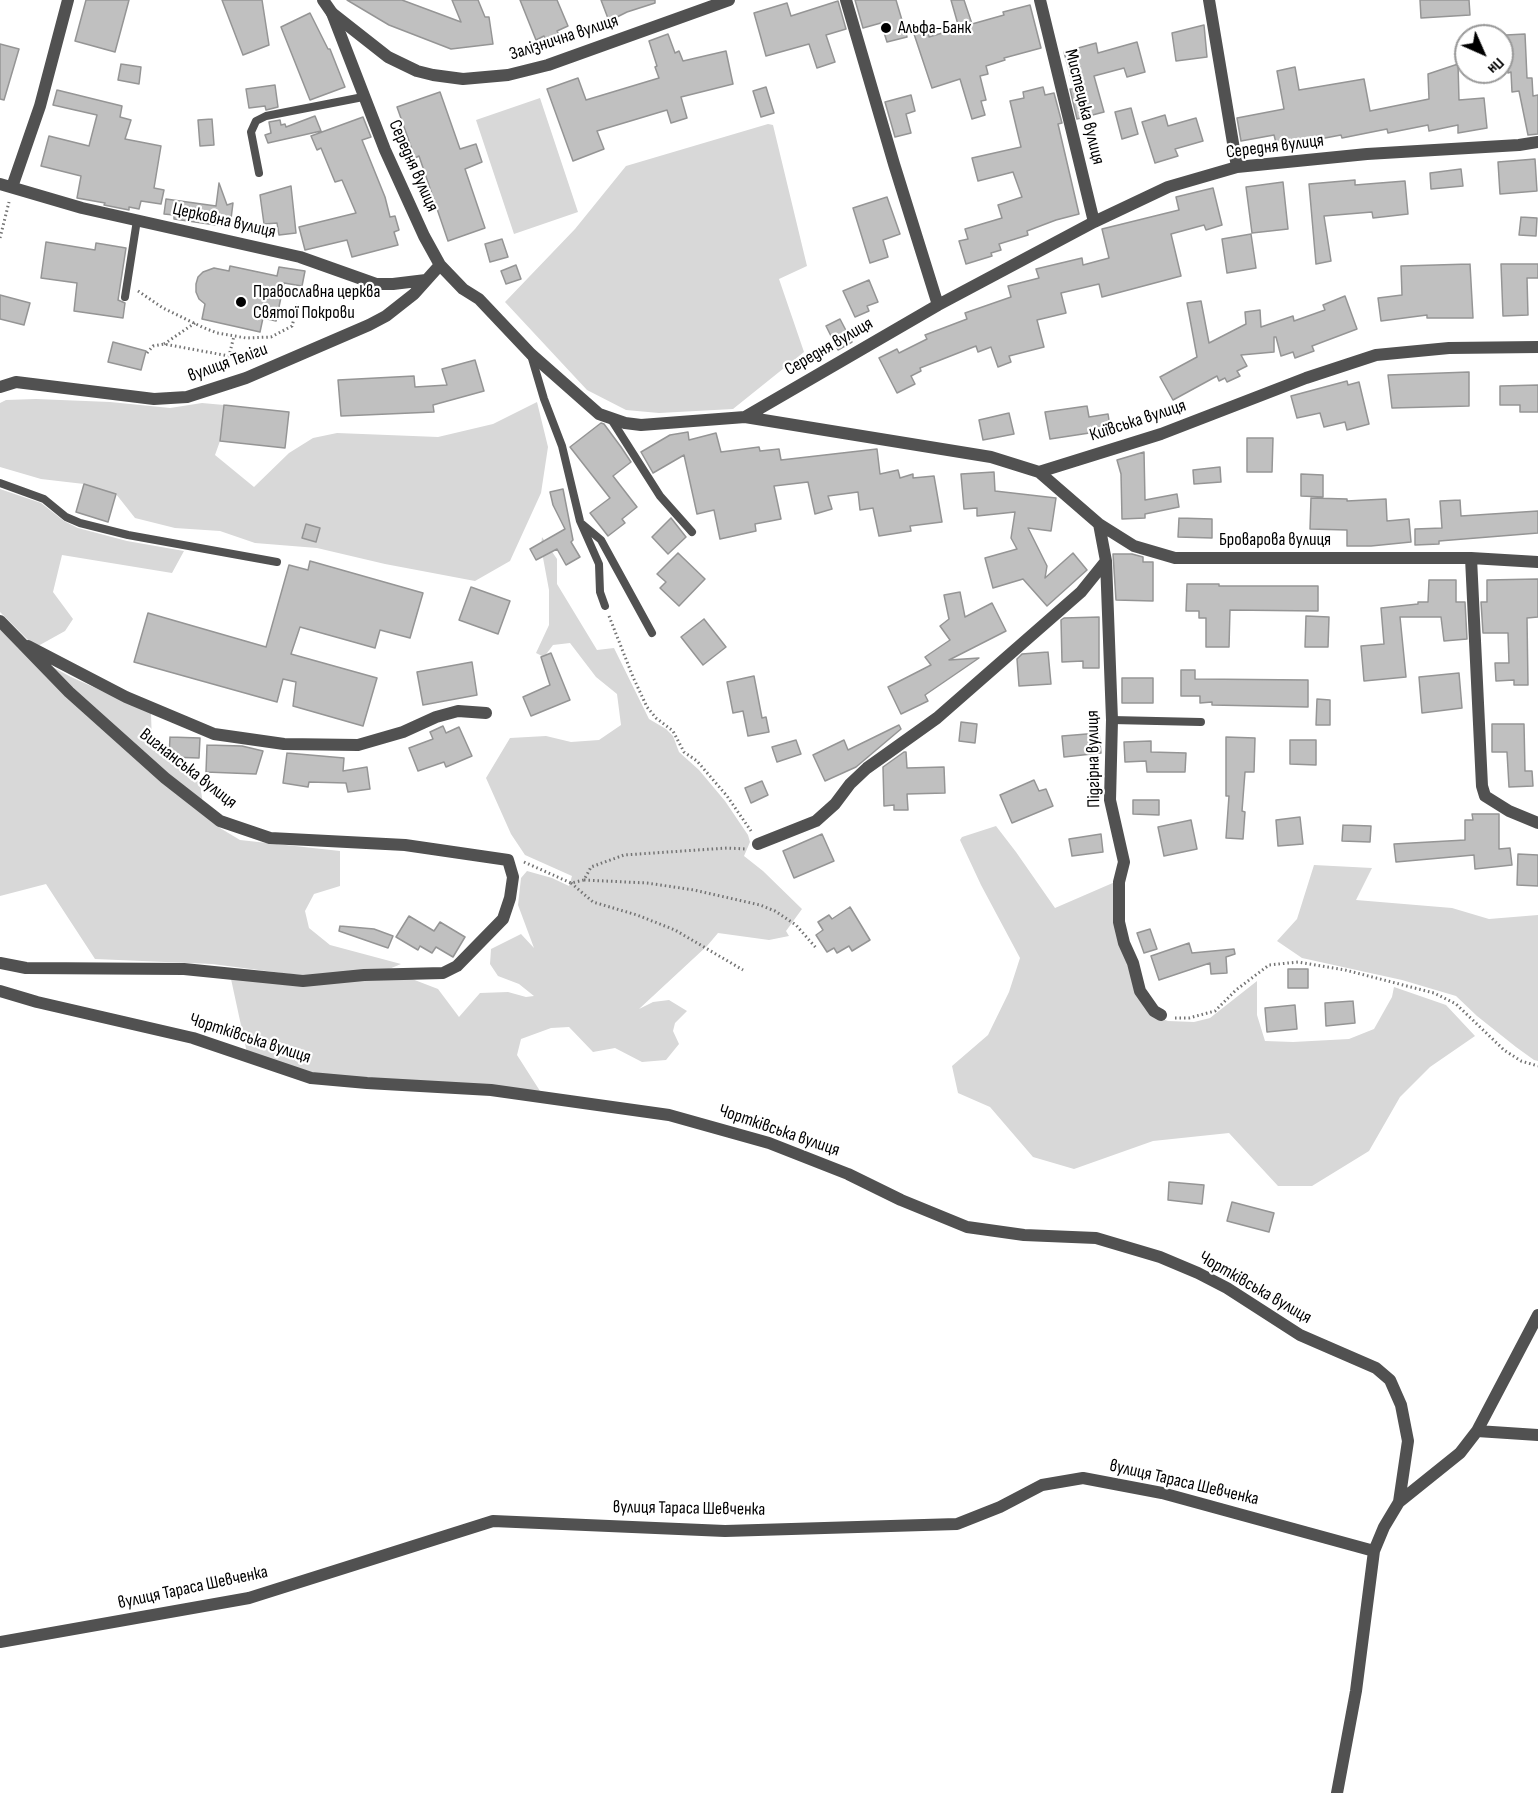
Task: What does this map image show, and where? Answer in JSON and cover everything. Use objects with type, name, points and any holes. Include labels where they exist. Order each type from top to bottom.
[{"type":"street","points":[[6,185],[40,106],[68,0]]},
{"type":"street","name":"Залізнична вулиця","points":[[323,0],[332,13],[388,57],[433,75],[477,79],[508,75],[548,65],[729,0]]},
{"type":"street","points":[[846,0],[938,305]]},
{"type":"street","name":"Мистецька вулиця","points":[[1040,0],[1094,222]]},
{"type":"street","points":[[1209,0],[1238,167]]},
{"type":"street","name":"Середня вулиця","points":[[332,13],[363,97],[424,236],[440,265],[463,289],[479,299],[531,354],[599,414],[641,425],[745,417],[938,305],[1094,222],[1168,187],[1238,167],[1368,154],[1538,142]]},
{"type":"street","name":"Церковна вулиця","points":[[6,185],[82,208],[310,259],[376,284],[401,284],[426,280]]},
{"type":"street","name":"вулиця Теліги","points":[[0,387],[16,382],[154,399],[187,397],[246,378],[369,325],[401,305],[440,265]]},
{"type":"street","name":"Київська вулиця","points":[[1039,472],[1161,434],[1306,378],[1376,355],[1449,348],[1538,347]]},
{"type":"street","points":[[745,417],[991,457],[1039,472]]},
{"type":"street","name":"Броварова вулиця","points":[[1039,472],[1099,524],[1134,546],[1175,558],[1471,558],[1538,562]]},
{"type":"street","name":"Підгірна вулиця","points":[[1099,524],[1106,561],[1112,720],[1110,800],[1124,861],[1119,882],[1119,922],[1140,991],[1154,1011],[1161,1014]]},
{"type":"street","points":[[1471,558],[1482,786],[1485,796],[1509,811],[1538,823]]},
{"type":"street","points":[[758,844],[816,821],[835,804],[850,784],[867,768],[938,718],[1061,611],[1088,585],[1106,561]]},
{"type":"street","name":"Вигнанська вулиця","points":[[0,621],[69,692],[165,778],[220,821],[270,838],[405,845],[507,860]]},
{"type":"street","points":[[20,642],[126,697],[214,734],[284,744],[358,745],[404,732],[436,717],[458,711],[486,713]]},
{"type":"street","points":[[0,963],[26,968],[184,969],[303,981],[364,975],[443,974],[457,966],[503,919],[510,898],[513,877],[507,860]]},
{"type":"street","name":"Чортківська вулиця","points":[[0,991],[37,1002],[193,1038],[311,1078],[491,1090],[669,1115],[769,1143],[848,1174],[901,1200],[967,1227],[1024,1235],[1096,1238],[1160,1257],[1227,1288],[1300,1335],[1376,1368],[1390,1380],[1401,1405],[1408,1441],[1399,1502]]},
{"type":"street","points":[[1336,1793],[1356,1691],[1374,1551],[1384,1527],[1399,1502],[1460,1453],[1478,1431],[1538,1316]]},
{"type":"street","points":[[1478,1431],[1538,1435]]},
{"type":"street","name":"вулиця Тараса Шевченка","points":[[0,1642],[249,1598],[493,1521],[725,1530],[957,1524],[1000,1507],[1042,1485],[1083,1478],[1162,1492],[1374,1551]]},
{"type":"lane","points":[[259,173],[250,132],[256,121],[363,97]]},
{"type":"lane","points":[[125,297],[137,220]]},
{"type":"lane","points":[[531,354],[544,399],[562,446],[581,524],[599,564],[600,592],[604,606]]},
{"type":"lane","points":[[611,419],[660,496],[692,532]]},
{"type":"lane","points":[[0,483],[44,499],[54,508],[80,523],[128,535],[277,562]]},
{"type":"lane","points":[[581,524],[601,540],[652,633]]},
{"type":"lane","points":[[1112,720],[1201,722]]},
{"type":"path","points":[[0,238],[6,185]]},
{"type":"path","points":[[128,281],[152,302],[217,333],[234,336],[271,337],[292,326],[298,304]]},
{"type":"path","points":[[165,344],[195,323]]},
{"type":"path","points":[[147,353],[153,346],[165,344],[229,356],[234,336]]},
{"type":"path","points":[[584,880],[591,867],[624,855],[727,848],[748,849],[758,844],[727,796],[697,761],[684,752],[674,731],[656,718],[647,707],[604,606]]},
{"type":"path","points":[[507,860],[525,862],[571,882],[593,902],[637,915],[675,930],[742,970]]},
{"type":"path","points":[[571,882],[584,880],[647,883],[694,890],[760,905],[775,911],[796,925],[817,949]]},
{"type":"path","points":[[1161,1014],[1179,1018],[1215,1011],[1236,990],[1269,965],[1298,962],[1434,993],[1456,1004],[1504,1050],[1521,1061],[1538,1066]]},
{"type":"shaded area","points":[[540,98],[578,212],[514,234],[476,120]]},
{"type":"shaded area","points":[[768,124],[773,125],[807,266],[779,279],[804,352],[733,409],[659,413],[626,410],[587,390],[505,302],[575,229],[626,166]]},
{"type":"shaded area","points":[[6,400],[110,402],[170,408],[202,403],[224,405],[220,441],[215,455],[254,487],[289,453],[313,438],[337,433],[438,437],[493,424],[537,402],[548,447],[541,493],[510,561],[475,581],[317,548],[255,543],[220,531],[175,528],[135,518],[116,494],[84,484],[41,479],[0,467],[0,403]]},
{"type":"shaded area","points":[[0,489],[41,503],[64,521],[78,528],[127,541],[184,551],[172,573],[62,555],[53,592],[73,619],[65,631],[38,646],[31,643],[0,612]]},
{"type":"shaded area","points":[[542,537],[557,559],[557,584],[597,650],[614,648],[649,719],[673,736],[679,752],[699,770],[725,801],[748,835],[750,842],[744,856],[802,909],[786,931],[789,936],[769,940],[718,933],[639,1009],[653,1002],[669,1000],[687,1011],[675,1023],[673,1031],[679,1044],[666,1060],[642,1062],[615,1048],[593,1052],[569,1027],[551,1028],[521,1039],[517,1055],[540,1091],[310,1075],[247,1053],[231,979],[412,979],[438,989],[459,1017],[480,993],[508,992],[526,997],[534,996],[519,984],[498,976],[490,964],[491,949],[521,934],[534,948],[518,905],[521,878],[527,871],[552,878],[569,886],[572,876],[525,855],[511,834],[486,778],[510,738],[546,736],[571,742],[599,740],[621,725],[617,694],[596,677],[570,643],[553,645],[544,657],[536,653],[549,625],[549,590],[541,547]]},
{"type":"shaded area","points":[[0,627],[18,648],[71,677],[151,713],[152,745],[200,783],[204,813],[220,828],[240,840],[340,851],[340,886],[314,894],[305,911],[309,928],[330,945],[401,964],[389,969],[318,976],[212,964],[95,959],[46,884],[0,896]]},
{"type":"shaded area","points":[[996,826],[1055,908],[1115,882],[1117,933],[1160,1018],[1168,1021],[1194,1022],[1210,1018],[1257,981],[1257,1015],[1265,1041],[1349,1039],[1374,1029],[1392,997],[1394,987],[1446,1005],[1475,1036],[1430,1067],[1400,1097],[1369,1151],[1312,1186],[1278,1186],[1229,1133],[1153,1141],[1074,1169],[1033,1157],[990,1107],[958,1093],[952,1066],[988,1035],[1009,992],[1020,958],[960,840],[962,837]]},
{"type":"shaded area","points":[[1314,865],[1372,868],[1356,900],[1452,908],[1489,919],[1538,915],[1538,1061],[1516,1047],[1456,996],[1402,980],[1302,958],[1277,941],[1297,919]]},
{"type":"building","points":[[86,0],[129,0],[115,52],[75,41]]},
{"type":"building","points":[[222,0],[262,0],[269,45],[243,55]]},
{"type":"building","points":[[347,0],[402,0],[461,22],[452,0],[478,0],[485,17],[489,17],[493,44],[451,49],[389,25]]},
{"type":"building","points":[[520,0],[557,0],[568,26],[557,31],[560,37],[547,42],[544,36],[536,40]]},
{"type":"building","points":[[601,0],[655,0],[655,3],[627,12],[609,21]]},
{"type":"building","points":[[855,0],[896,0],[907,37],[887,42],[881,23],[863,28]]},
{"type":"building","points":[[951,0],[964,0],[972,24],[1030,5],[1041,48],[1004,58],[1005,60],[986,66],[988,74],[980,76],[986,100],[981,101],[985,115],[972,119],[960,79],[932,88],[914,34],[928,30],[929,37],[959,28]]},
{"type":"building","points":[[1420,0],[1469,0],[1470,15],[1421,18]]},
{"type":"building","points":[[838,1],[846,29],[826,35],[835,62],[817,68],[809,44],[766,56],[754,13],[787,3],[791,16]]},
{"type":"building","points":[[310,13],[330,49],[345,87],[310,100],[281,27]]},
{"type":"building","points":[[1204,25],[1207,57],[1176,61],[1172,33]]},
{"type":"building","points":[[668,34],[675,53],[679,51],[683,61],[726,51],[733,84],[681,97],[687,118],[671,123],[667,110],[597,131],[604,149],[573,161],[547,89],[578,78],[586,100],[659,78],[649,41]]},
{"type":"building","points":[[1525,34],[1527,78],[1532,78],[1533,96],[1538,95],[1538,134],[1528,135],[1519,91],[1512,92],[1514,35]]},
{"type":"building","points":[[1137,42],[1145,72],[1127,77],[1124,68],[1094,76],[1104,112],[1077,119],[1070,89],[1074,89],[1064,52],[1096,43],[1098,53]]},
{"type":"building","points":[[0,44],[19,49],[4,100],[0,99]]},
{"type":"building","points":[[121,64],[141,67],[139,84],[118,80]]},
{"type":"building","points":[[1454,65],[1454,84],[1459,84],[1459,100],[1484,98],[1487,128],[1458,133],[1458,125],[1429,131],[1428,125],[1388,133],[1387,129],[1342,138],[1341,135],[1277,147],[1274,135],[1241,141],[1237,118],[1284,109],[1277,71],[1295,67],[1299,90],[1364,79],[1370,111],[1429,99],[1428,74]]},
{"type":"building","points":[[275,85],[278,107],[266,110],[265,106],[249,108],[246,89]]},
{"type":"building","points":[[766,87],[774,113],[761,117],[753,91]]},
{"type":"building","points":[[1043,87],[1045,95],[1054,93],[1062,123],[1058,124],[1079,214],[1027,231],[1028,235],[999,244],[1001,250],[991,253],[992,256],[966,264],[959,241],[968,239],[965,229],[1002,218],[998,205],[1022,197],[1013,172],[978,181],[972,158],[1021,147],[1010,101],[1024,98],[1023,92]]},
{"type":"building","points":[[57,90],[122,106],[120,117],[131,120],[125,139],[161,146],[154,188],[164,190],[161,204],[141,201],[139,209],[129,207],[129,210],[77,198],[81,176],[41,166],[49,136],[89,146],[97,115],[53,105]]},
{"type":"building","points":[[440,92],[460,149],[476,144],[482,162],[465,169],[485,228],[448,241],[419,156],[415,158],[397,107]]},
{"type":"building","points":[[911,95],[915,111],[906,114],[911,133],[895,137],[885,102]]},
{"type":"building","points":[[1131,108],[1138,134],[1122,139],[1115,112]]},
{"type":"building","points":[[1165,115],[1168,126],[1196,118],[1203,141],[1175,149],[1178,156],[1155,163],[1142,122]]},
{"type":"building","points":[[315,116],[321,131],[268,143],[265,135],[271,133],[269,122],[280,120],[281,125],[285,124],[286,127]]},
{"type":"building","points":[[363,117],[371,137],[362,140],[385,197],[390,217],[395,216],[399,230],[394,232],[398,245],[352,257],[347,240],[305,250],[299,227],[356,213],[342,180],[335,182],[321,148],[317,150],[311,136]]},
{"type":"building","points":[[212,119],[214,145],[200,146],[198,120]]},
{"type":"building","points":[[1535,159],[1537,191],[1500,194],[1498,162]]},
{"type":"building","points":[[1461,169],[1463,186],[1431,189],[1430,173]]},
{"type":"building","points":[[1355,180],[1355,185],[1405,181],[1408,214],[1373,218],[1372,212],[1324,216],[1331,261],[1316,264],[1309,184]]},
{"type":"building","points":[[1283,182],[1288,229],[1252,233],[1246,187]]},
{"type":"building","points":[[219,183],[227,205],[233,203],[230,227],[174,219],[174,215],[164,214],[166,199],[216,206]]},
{"type":"building","points":[[291,186],[296,233],[279,235],[277,223],[264,224],[260,195]]},
{"type":"building","points":[[1213,188],[1222,225],[1206,230],[1204,225],[1171,234],[1181,276],[1102,297],[1099,284],[1061,293],[1066,313],[1037,320],[1044,347],[1009,356],[1011,362],[998,367],[991,347],[978,352],[976,346],[920,368],[921,371],[911,376],[915,384],[897,393],[879,358],[897,349],[899,353],[927,339],[925,335],[967,319],[965,313],[1011,297],[1008,286],[1039,278],[1036,269],[1082,258],[1083,265],[1109,258],[1102,229],[1179,210],[1176,197]]},
{"type":"building","points":[[887,197],[900,234],[883,240],[888,257],[870,263],[853,208]]},
{"type":"building","points":[[1521,217],[1537,218],[1536,236],[1519,235]]},
{"type":"building","points":[[1251,234],[1256,268],[1227,273],[1222,239]]},
{"type":"building","points":[[502,239],[508,257],[490,262],[485,244]]},
{"type":"building","points":[[46,242],[95,250],[96,243],[126,248],[118,300],[125,303],[123,318],[74,311],[77,283],[41,278]]},
{"type":"building","points":[[1470,264],[1473,318],[1427,318],[1427,315],[1381,321],[1378,298],[1402,295],[1401,266]]},
{"type":"building","points":[[1501,264],[1538,264],[1538,278],[1527,278],[1528,315],[1503,316]]},
{"type":"building","points":[[516,265],[521,279],[506,284],[501,271]]},
{"type":"building","name":"Православна церква Святої Покрови","points":[[230,266],[277,276],[279,267],[305,271],[302,286],[284,283],[276,321],[263,318],[260,332],[202,319],[205,304],[196,292],[198,277],[203,272],[214,268],[229,271]]},
{"type":"building","points":[[869,280],[878,302],[867,306],[869,311],[855,317],[843,291]]},
{"type":"building","points":[[0,295],[30,303],[24,325],[0,319]]},
{"type":"building","points":[[1345,296],[1357,329],[1312,346],[1314,351],[1295,358],[1293,352],[1281,356],[1276,337],[1274,337],[1274,352],[1241,355],[1247,366],[1237,371],[1240,376],[1227,382],[1225,378],[1219,381],[1217,376],[1173,400],[1160,377],[1197,357],[1187,303],[1201,301],[1209,343],[1246,324],[1245,312],[1260,310],[1261,327],[1293,316],[1294,321],[1325,310],[1323,305]]},
{"type":"building","points":[[840,319],[852,342],[838,350],[826,326]]},
{"type":"building","points":[[113,342],[146,351],[141,370],[108,362]]},
{"type":"building","points":[[475,360],[484,391],[433,405],[434,412],[341,416],[338,380],[414,376],[415,387],[447,385],[442,369]]},
{"type":"building","points":[[1469,372],[1469,406],[1392,408],[1388,375]]},
{"type":"building","points":[[1347,381],[1348,385],[1359,382],[1369,424],[1347,430],[1345,422],[1324,427],[1320,413],[1297,418],[1291,396]]},
{"type":"building","points":[[1538,385],[1538,412],[1520,412],[1520,405],[1500,405],[1500,386]]},
{"type":"building","points":[[224,405],[289,412],[285,448],[220,441]]},
{"type":"building","points":[[1087,406],[1089,417],[1108,414],[1111,432],[1050,439],[1045,412]]},
{"type":"building","points":[[1009,413],[1014,434],[983,440],[979,420]]},
{"type":"building","points":[[601,423],[631,462],[613,476],[637,507],[622,519],[625,523],[608,536],[590,513],[610,498],[570,447]]},
{"type":"building","points":[[688,432],[689,440],[716,433],[721,452],[759,447],[760,451],[779,449],[781,460],[877,449],[880,474],[898,470],[900,478],[913,474],[913,478],[934,476],[942,522],[910,526],[911,531],[879,536],[873,508],[860,510],[858,492],[828,496],[832,509],[815,514],[808,482],[774,486],[781,519],[755,524],[756,531],[720,539],[714,510],[697,514],[684,455],[653,473],[641,452],[670,435]]},
{"type":"building","points":[[1247,438],[1273,438],[1272,472],[1247,472]]},
{"type":"building","points":[[1144,452],[1145,500],[1177,494],[1179,507],[1145,514],[1145,518],[1122,519],[1121,474],[1117,460]]},
{"type":"building","points":[[1220,467],[1221,482],[1194,484],[1193,470]]},
{"type":"building","points":[[994,472],[995,491],[1056,498],[1051,531],[1028,528],[1047,566],[1045,578],[1073,553],[1087,570],[1047,606],[1023,579],[993,588],[985,558],[1017,549],[1011,538],[1015,512],[977,516],[977,508],[964,509],[961,474]]},
{"type":"building","points":[[1301,474],[1323,475],[1323,497],[1301,496]]},
{"type":"building","points":[[84,484],[116,494],[108,522],[76,512]]},
{"type":"building","points":[[563,489],[573,540],[571,542],[580,557],[566,565],[557,549],[536,560],[530,549],[565,529],[553,505],[550,492]]},
{"type":"building","points":[[1311,498],[1347,499],[1347,501],[1386,499],[1387,521],[1409,519],[1411,542],[1347,546],[1347,530],[1310,529]]},
{"type":"building","points":[[1460,500],[1461,516],[1538,511],[1538,533],[1415,545],[1415,529],[1442,528],[1440,501]]},
{"type":"building","points":[[671,518],[686,537],[668,554],[652,537]]},
{"type":"building","points":[[1179,518],[1212,519],[1212,538],[1178,537]]},
{"type":"building","points":[[306,524],[320,528],[316,542],[302,538]]},
{"type":"building","points":[[678,553],[705,579],[679,606],[660,588],[666,582],[657,574]]},
{"type":"building","points":[[1113,554],[1132,554],[1143,557],[1143,562],[1153,562],[1153,601],[1116,600]]},
{"type":"building","points":[[310,561],[423,593],[410,638],[380,630],[375,648],[300,627],[291,654],[377,678],[363,726],[293,706],[296,682],[283,679],[277,702],[134,662],[148,613],[266,647],[289,565],[308,570]]},
{"type":"building","points":[[1538,579],[1538,617],[1527,618],[1528,685],[1514,685],[1514,680],[1496,681],[1495,663],[1509,663],[1508,633],[1483,633],[1481,602],[1487,602],[1487,580]]},
{"type":"building","points":[[1429,580],[1456,580],[1456,602],[1465,602],[1467,639],[1444,641],[1441,617],[1400,617],[1406,677],[1364,681],[1361,646],[1384,644],[1381,608],[1428,602]]},
{"type":"building","points":[[1187,584],[1318,586],[1318,611],[1230,610],[1229,647],[1206,647],[1206,618],[1199,618],[1199,611],[1186,611]]},
{"type":"building","points":[[471,587],[510,601],[498,634],[459,620]]},
{"type":"building","points":[[960,592],[965,617],[992,603],[1006,631],[949,660],[979,658],[925,695],[928,701],[901,714],[888,687],[931,665],[925,657],[950,640],[940,626],[949,619],[944,595]]},
{"type":"building","points":[[1306,616],[1329,617],[1328,647],[1305,647]]},
{"type":"building","points":[[1099,617],[1099,668],[1083,668],[1083,661],[1062,662],[1061,620]]},
{"type":"building","points":[[704,619],[726,647],[703,665],[681,637]]},
{"type":"building","points":[[1048,652],[1051,684],[1019,686],[1017,659],[1022,654]]},
{"type":"building","points":[[551,653],[570,700],[531,716],[523,697],[550,685],[541,657]]},
{"type":"building","points":[[472,662],[477,695],[423,705],[417,672]]},
{"type":"building","points":[[1181,670],[1195,670],[1195,679],[1308,680],[1308,707],[1200,703],[1200,696],[1181,696]]},
{"type":"building","points":[[1459,673],[1462,708],[1422,713],[1419,677]]},
{"type":"building","points":[[754,676],[762,718],[766,717],[769,732],[748,736],[743,711],[733,713],[727,682]]},
{"type":"building","points":[[1122,678],[1153,678],[1153,703],[1122,703]]},
{"type":"building","points":[[1317,699],[1330,700],[1330,725],[1316,725]]},
{"type":"building","points":[[961,722],[977,724],[975,743],[959,741]]},
{"type":"building","points":[[1492,724],[1524,724],[1525,771],[1532,771],[1533,786],[1509,787],[1507,752],[1492,752]]},
{"type":"building","points":[[899,725],[901,729],[856,767],[825,781],[813,755],[844,740],[848,750]]},
{"type":"building","points":[[443,726],[446,733],[459,727],[472,756],[446,767],[444,762],[418,771],[409,748],[433,739],[430,732]]},
{"type":"building","points":[[1099,733],[1101,753],[1064,757],[1062,736]]},
{"type":"building","points":[[170,737],[200,738],[199,758],[169,757]]},
{"type":"building","points":[[1226,737],[1255,738],[1254,772],[1245,772],[1242,811],[1245,812],[1243,839],[1226,838],[1229,796],[1226,796]]},
{"type":"building","points":[[796,740],[801,754],[777,762],[772,747]]},
{"type":"building","points":[[1290,740],[1316,740],[1316,765],[1290,764]]},
{"type":"building","points":[[1151,741],[1151,752],[1186,753],[1185,772],[1147,772],[1146,761],[1125,762],[1124,742]]},
{"type":"building","points":[[207,745],[242,746],[263,751],[256,774],[206,772]]},
{"type":"building","points":[[906,752],[907,768],[944,767],[945,793],[907,794],[908,810],[894,810],[894,805],[884,806],[883,767]]},
{"type":"building","points":[[287,753],[344,758],[343,771],[367,767],[370,789],[348,792],[346,783],[309,782],[308,787],[283,783]]},
{"type":"building","points":[[1034,780],[1039,791],[1046,789],[1053,806],[1012,823],[1000,795]]},
{"type":"building","points":[[762,781],[768,795],[751,803],[745,788]]},
{"type":"building","points":[[1133,800],[1159,800],[1159,815],[1133,814]]},
{"type":"building","points":[[1472,814],[1499,814],[1499,849],[1510,848],[1512,865],[1475,869],[1474,855],[1396,862],[1394,844],[1465,840],[1465,820],[1473,820]]},
{"type":"building","points":[[1300,817],[1303,844],[1278,846],[1276,820]]},
{"type":"building","points":[[1191,820],[1197,849],[1164,856],[1158,827]]},
{"type":"building","points":[[1343,825],[1371,826],[1370,842],[1342,841]]},
{"type":"building","points":[[822,834],[834,861],[794,878],[783,851]]},
{"type":"building","points":[[1101,834],[1103,852],[1072,856],[1069,839]]},
{"type":"building","points":[[1518,854],[1538,855],[1538,886],[1517,885]]},
{"type":"building","points":[[850,907],[870,940],[852,951],[849,946],[837,953],[834,948],[827,952],[816,935],[823,930],[818,922],[829,915],[832,919]]},
{"type":"building","points":[[409,916],[434,931],[440,922],[465,937],[453,957],[436,947],[432,953],[420,946],[418,950],[396,937]]},
{"type":"building","points":[[340,926],[374,929],[393,936],[388,948],[339,931]]},
{"type":"building","points":[[1150,929],[1157,949],[1144,953],[1137,933]]},
{"type":"building","points":[[1189,943],[1192,953],[1234,949],[1235,954],[1226,957],[1227,973],[1211,974],[1210,963],[1159,980],[1151,956]]},
{"type":"building","points":[[1288,969],[1308,969],[1308,988],[1288,988]]},
{"type":"building","points":[[1353,1001],[1355,1023],[1326,1026],[1325,1003]]},
{"type":"building","points":[[1295,1005],[1297,1029],[1267,1032],[1265,1008]]},
{"type":"building","points":[[1169,1182],[1204,1185],[1202,1204],[1168,1200]]},
{"type":"building","points":[[1232,1202],[1274,1213],[1269,1232],[1227,1221]]},
{"type":"place","name":"Альфа-Банк","points":[[886,28]]},
{"type":"place","name":"Православна церква Святої Покрови","points":[[241,302]]}]
